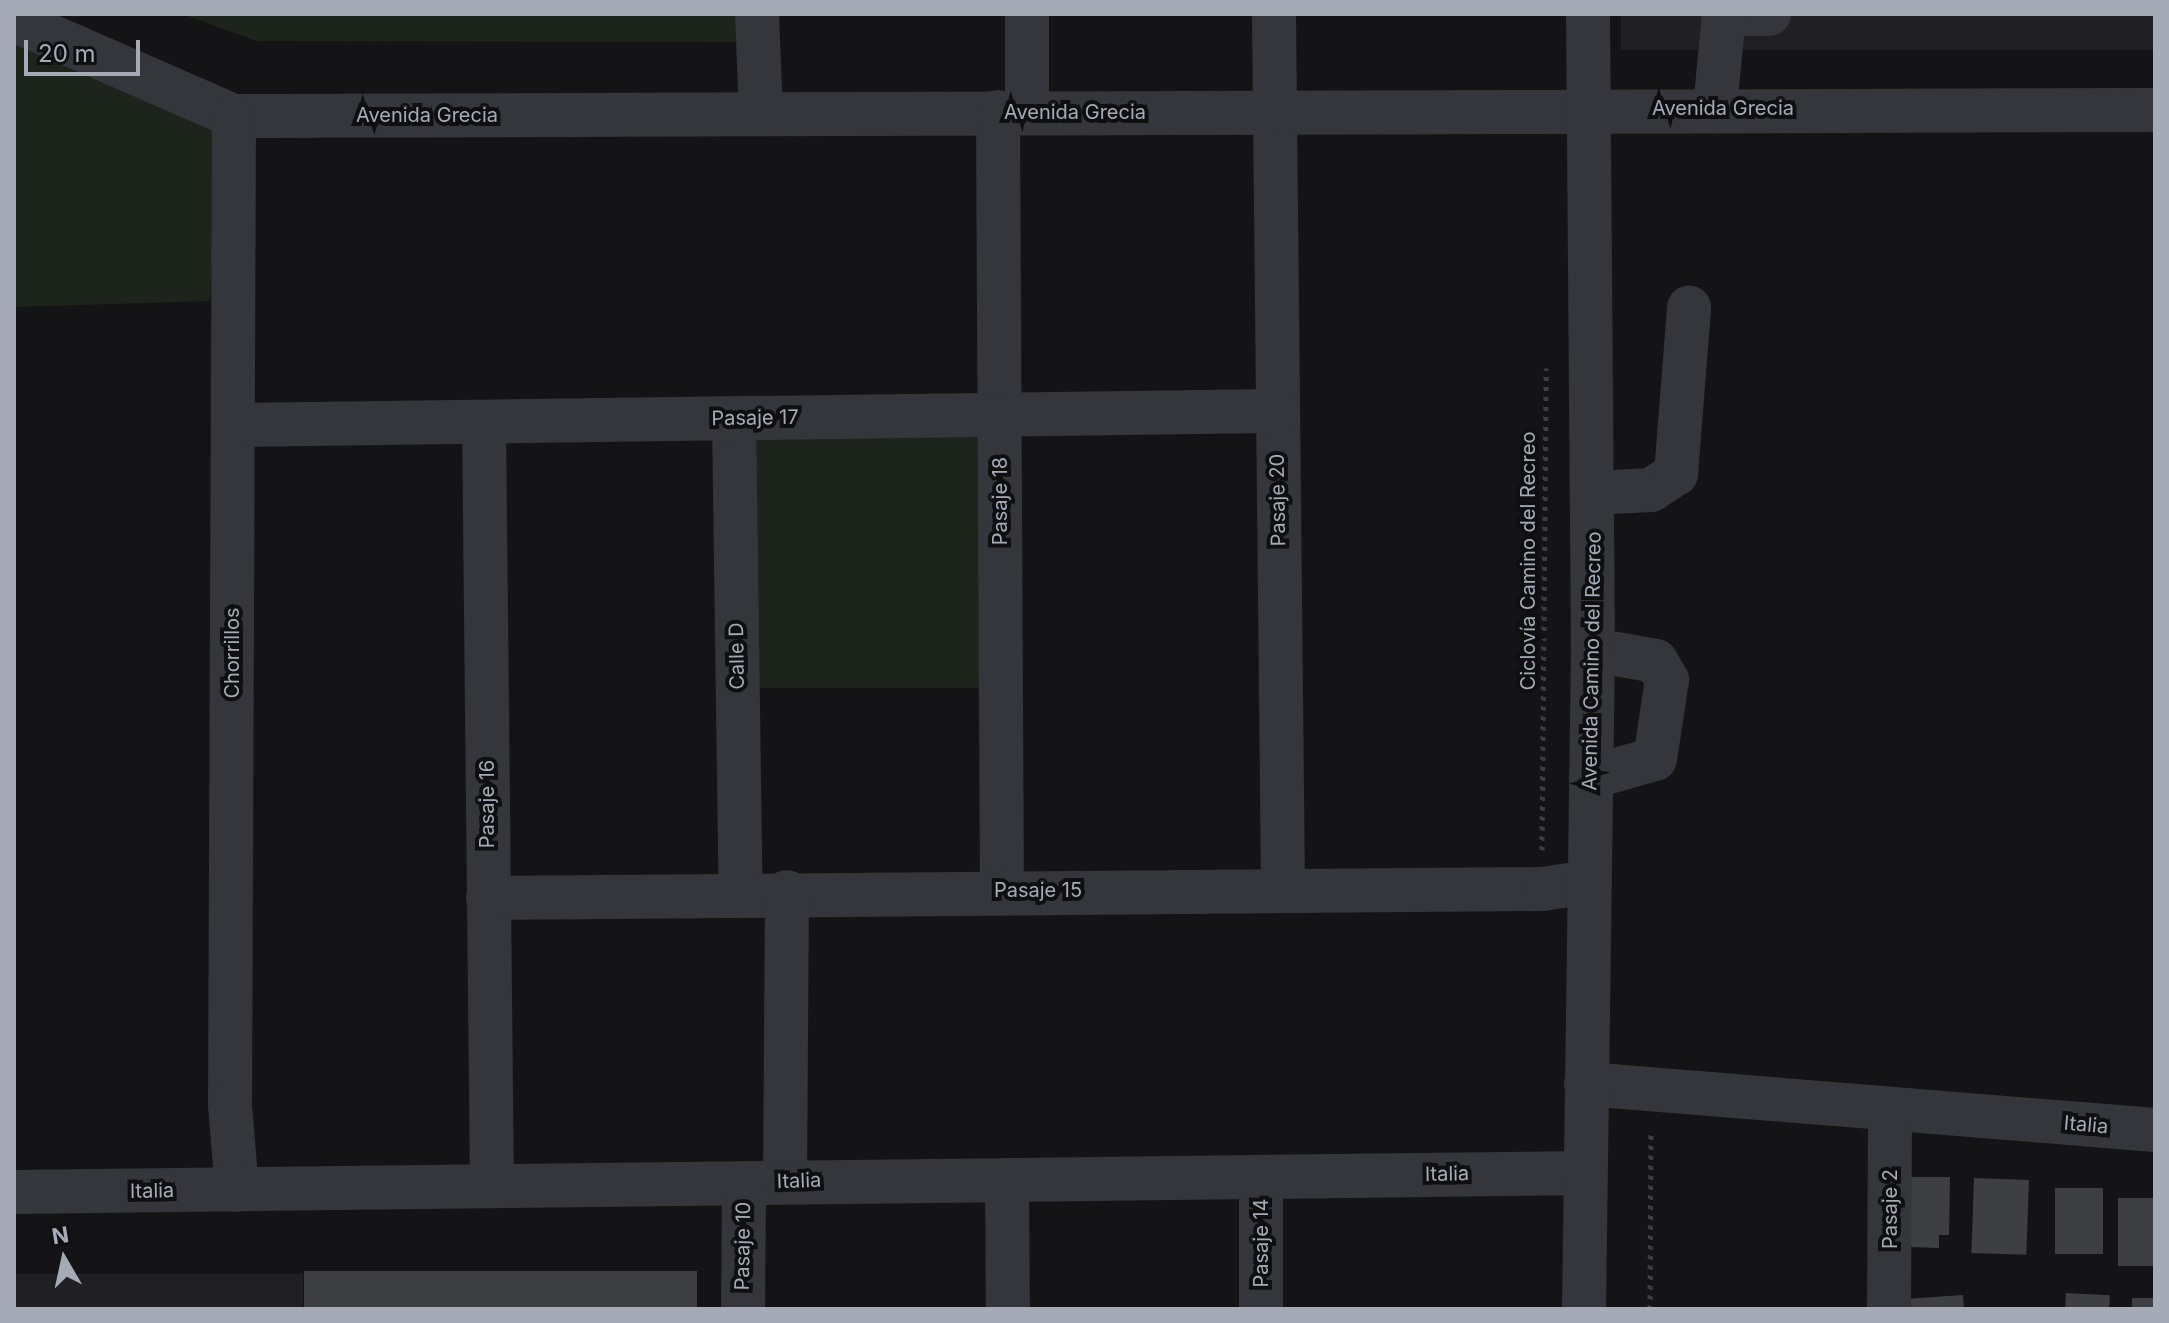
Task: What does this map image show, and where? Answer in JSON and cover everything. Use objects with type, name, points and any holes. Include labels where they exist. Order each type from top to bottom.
[{"type":"street","points":[[757,14],[761,113]]},
{"type":"street","name":"Pasaje 18","points":[[1002,891],[999,415],[1013,112],[1027,14]]},
{"type":"street","name":"Pasaje 20","points":[[1274,14],[1283,890]]},
{"type":"street","name":"Avenida Camino del Recreo","points":[[1584,1309],[1593,650],[1588,14]]},
{"type":"street","points":[[1715,108],[1724,14],[1769,14]]},
{"type":"street","name":"Avenida Grecia","points":[[23,20],[234,116],[1715,108],[2155,110]]},
{"type":"street","name":"Chorrillos","points":[[234,116],[230,1105],[237,1190]]},
{"type":"street","points":[[1593,493],[1651,490],[1676,474],[1689,308]]},
{"type":"street","name":"Pasaje 17","points":[[233,425],[1277,411]]},
{"type":"street","name":"Calle D","points":[[734,419],[741,894]]},
{"type":"street","name":"Pasaje 16","points":[[484,422],[492,1186]]},
{"type":"street","points":[[1591,777],[1655,759],[1667,680],[1656,661],[1593,650]]},
{"type":"street","name":"Pasaje 15","points":[[488,898],[787,892],[1542,889],[1589,882]]},
{"type":"street","points":[[765,1182],[787,892]]},
{"type":"street","name":"Italia","points":[[1586,1084],[2155,1130]]},
{"type":"street","name":"Pasaje 2","points":[[1889,1309],[1890,1109]]},
{"type":"street","name":"Italia","points":[[14,1192],[1585,1173]]},
{"type":"street","name":"Pasaje 14","points":[[1261,1177],[1261,1309]]},
{"type":"street","points":[[1007,1180],[1008,1309]]},
{"type":"street","name":"Pasaje 10","points":[[743,1309],[765,1182]]},
{"type":"path","name":"Ciclovía Camino del Recreo","points":[[1542,889],[1546,364]]},
{"type":"path","points":[[1650,1309],[1651,1112]]},
{"type":"shaded area","points":[[182,14],[741,14],[741,42],[257,41]]},
{"type":"shaded area","points":[[1621,14],[2155,14],[2155,50],[1621,50]]},
{"type":"shaded area","points":[[14,29],[219,122],[210,301],[14,307]]},
{"type":"shaded area","points":[[756,427],[995,427],[995,688],[756,688]]},
{"type":"shaded area","points":[[14,1274],[303,1274],[303,1309],[14,1309]]},
{"type":"building","points":[[1906,1177],[1950,1177],[1949,1235],[1939,1235],[1939,1248],[1912,1247],[1904,1239]]},
{"type":"building","points":[[1974,1178],[2029,1180],[2026,1255],[1971,1253]]},
{"type":"building","points":[[2055,1188],[2103,1188],[2103,1254],[2055,1254]]},
{"type":"building","points":[[2118,1198],[2155,1198],[2155,1266],[2118,1266]]},
{"type":"building","points":[[304,1271],[697,1271],[697,1309],[304,1309]]},
{"type":"building","points":[[2066,1293],[2110,1295],[2109,1309],[2065,1309]]},
{"type":"building","points":[[1963,1295],[1964,1309],[1906,1309],[1905,1299]]},
{"type":"building","points":[[2132,1298],[2155,1298],[2155,1309],[2132,1309]]}]
